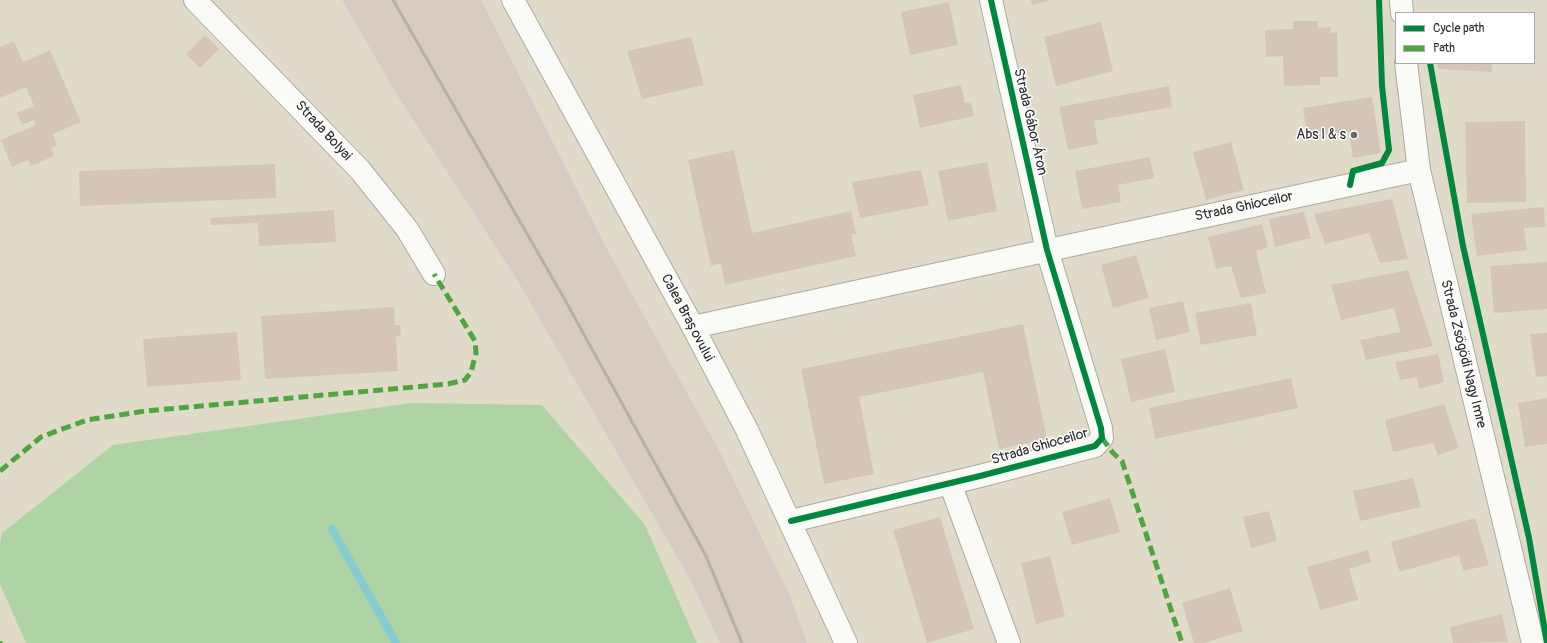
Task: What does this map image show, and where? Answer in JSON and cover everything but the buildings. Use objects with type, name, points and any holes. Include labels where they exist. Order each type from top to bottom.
[{"type":"street","name":"Strada Bolyai","points":[[195,0],[360,170],[407,229],[434,274]]},
{"type":"street","name":"Calea Brașovului","points":[[513,0],[693,327],[747,430],[791,521],[846,643]]},
{"type":"street","name":"Strada Gábor Áron","points":[[991,0],[1046,250]]},
{"type":"street","points":[[1401,0],[1402,12]]},
{"type":"street","name":"Strada Zsögödi Nagy Imre","points":[[1406,64],[1419,170],[1533,643]]},
{"type":"street","name":"Strada Ghioceilor","points":[[693,327],[1419,170]]},
{"type":"street","name":"Strada Ghioceilor","points":[[791,521],[1095,446],[1102,438],[1101,428],[1046,250]]},
{"type":"street","points":[[950,483],[1009,643]]},
{"type":"shaded area","points":[[342,0],[481,0],[608,251],[720,452],[790,596],[807,643],[720,643],[691,581],[516,278],[399,98]]},
{"type":"green space","points":[[411,403],[542,405],[645,525],[697,643],[26,643],[0,584],[0,544],[2,533],[113,445]]},
{"type":"waterway","points":[[332,529],[396,643]]},
{"type":"railway","points":[[393,0],[565,300],[706,556],[742,643]]},
{"type":"marked path","points":[[0,471],[41,437],[87,420],[145,411],[448,384],[465,380],[471,372],[476,353],[475,341],[434,274]]},
{"type":"marked path","points":[[1102,438],[1113,453],[1122,461],[1182,643]]},
{"type":"cycle path","points":[[791,521],[980,476],[1095,446],[1102,438],[1101,428],[1047,250],[991,0]]},
{"type":"cycle path","points":[[1350,185],[1353,171],[1382,163],[1389,150],[1382,86],[1379,0]]},
{"type":"cycle path","points":[[1430,64],[1463,246],[1529,538],[1547,643]]},
{"type":"place","name":"Abs l & s","points":[[1354,135]]}]
